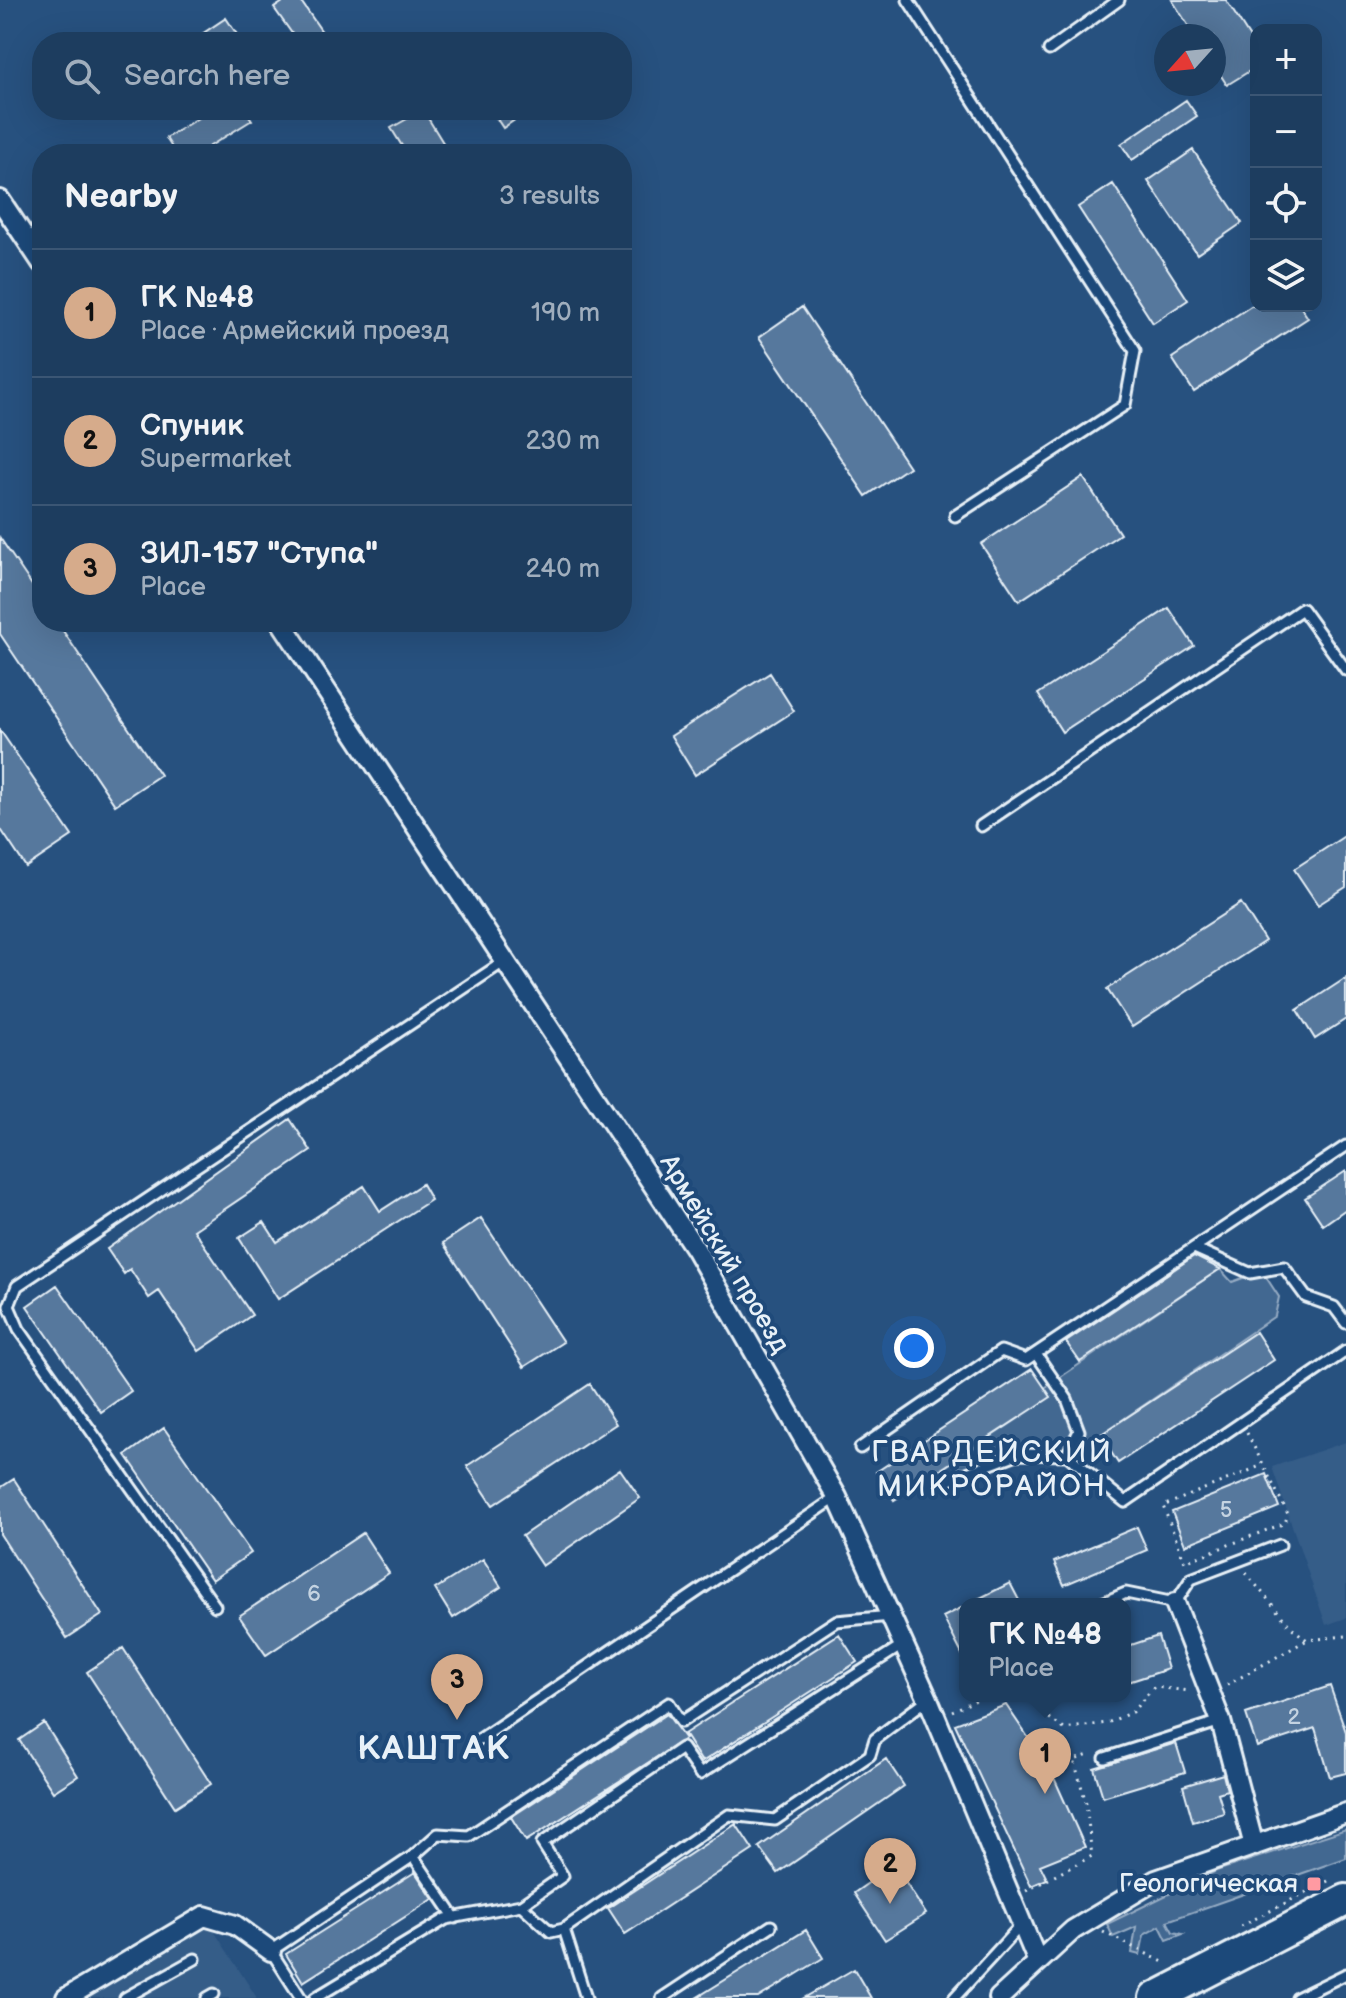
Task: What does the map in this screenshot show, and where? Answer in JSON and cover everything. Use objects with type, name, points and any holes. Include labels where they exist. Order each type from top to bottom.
[{"type":"main road","points":[[1155,1998],[1285,1931],[1342,1894]]},
{"type":"main road","points":[[1285,1931],[1346,1914]]},
{"type":"street","points":[[0,200],[32,248]]},
{"type":"street","name":"Армейский проезд","points":[[288,632],[696,1250],[837,1497],[928,1699],[1037,1960]]},
{"type":"street","points":[[1175,1603],[1221,1721],[1254,1846]]},
{"type":"street","points":[[999,1998],[1037,1960],[1085,1922],[1156,1880],[1346,1813]]},
{"type":"street","points":[[66,1998],[89,1992],[204,1916],[235,1925],[271,1951]]},
{"type":"lane","points":[[908,0],[1135,351],[1125,405],[955,516]]},
{"type":"lane","points":[[1049,50],[1119,0]]},
{"type":"lane","points":[[981,826],[1302,609],[1346,670]]},
{"type":"lane","points":[[215,1606],[19,1329],[9,1306],[17,1286],[505,961]]},
{"type":"lane","points":[[860,1448],[1001,1351],[1026,1360],[1036,1354],[1346,1146]]},
{"type":"lane","points":[[1194,1248],[1250,1273],[1284,1267],[1306,1297],[1334,1307],[1346,1323]]},
{"type":"lane","points":[[949,1480],[1017,1454],[1067,1455],[1125,1502],[1346,1351]]},
{"type":"lane","points":[[1036,1354],[1067,1399],[1079,1431],[1067,1455]]},
{"type":"lane","points":[[480,1739],[837,1497]]},
{"type":"lane","points":[[1114,1598],[1126,1593],[1175,1603],[1191,1579],[1280,1545]]},
{"type":"lane","points":[[301,1998],[271,1951],[413,1856],[438,1834],[469,1836],[669,1703],[681,1722],[836,1621],[891,1616]]},
{"type":"lane","points":[[315,1998],[455,1918],[521,1905],[563,1876],[542,1843],[682,1748],[700,1774],[904,1644]]},
{"type":"lane","points":[[521,1905],[551,1932],[564,1929],[729,1815],[775,1820],[870,1755],[875,1739],[928,1699]]},
{"type":"lane","points":[[1104,1754],[1221,1721]]},
{"type":"lane","points":[[413,1856],[455,1918]]},
{"type":"lane","points":[[954,1998],[1022,1924]]},
{"type":"lane","points":[[662,1998],[771,1926]]},
{"type":"lane","points":[[564,1929],[586,1998]]},
{"type":"lane","points":[[125,1998],[195,1959]]},
{"type":"lane","points":[[1297,1998],[1346,1974]]},
{"type":"path","points":[[1242,1422],[1288,1514],[1285,1523],[1185,1562],[1163,1506],[1263,1465]]},
{"type":"path","points":[[1219,1549],[1268,1597],[1290,1626],[1307,1640]]},
{"type":"path","points":[[1036,1702],[1044,1714],[1064,1729],[1107,1723],[1132,1712],[1154,1687],[1211,1694],[1307,1640],[1346,1636]]},
{"type":"path","points":[[936,1718],[972,1702]]},
{"type":"path","points":[[1011,1898],[1092,1856],[1086,1803],[1074,1760],[1104,1754]]},
{"type":"path","points":[[1235,1929],[1313,1886],[1342,1894]]},
{"type":"path","points":[[1085,1922],[1166,1965],[1180,1958]]},
{"type":"shaded area","points":[[1220,1269],[1232,1282],[1262,1271],[1279,1297],[1275,1316],[1100,1435],[1049,1446],[1016,1447],[960,1469],[947,1454]]},
{"type":"shaded area","points":[[1346,1442],[1346,1618],[1326,1625],[1272,1467]]},
{"type":"shaded area","points":[[1346,1829],[1346,1858],[1167,1921],[1173,1932],[1183,1934],[1167,1940],[1160,1926],[1144,1935],[1140,1955],[1132,1953],[1136,1927],[1113,1937],[1107,1924],[1216,1871]]},
{"type":"shaded area","points":[[207,1920],[257,1998],[76,1998]]},
{"type":"building","points":[[286,0],[300,0],[322,32],[291,32],[274,8]]},
{"type":"building","points":[[1172,0],[1226,0],[1250,38],[1250,71],[1227,85],[1226,24],[1187,24]]},
{"type":"building","points":[[226,18],[235,32],[205,32]]},
{"type":"building","points":[[1186,100],[1197,116],[1132,160],[1121,144]]},
{"type":"building","points":[[195,120],[252,120],[213,144],[170,144],[166,138]]},
{"type":"building","points":[[405,120],[429,120],[444,144],[401,144],[391,128]]},
{"type":"building","points":[[498,120],[515,120],[503,128]]},
{"type":"building","points":[[1193,150],[1242,223],[1197,254],[1148,181]]},
{"type":"building","points":[[1113,184],[1188,300],[1153,323],[1078,207]]},
{"type":"building","points":[[802,307],[909,467],[866,496],[759,337]]},
{"type":"building","points":[[1250,307],[1250,312],[1304,312],[1308,318],[1194,392],[1172,358]]},
{"type":"building","points":[[1083,477],[1120,534],[1019,601],[981,544]]},
{"type":"building","points":[[0,538],[32,585],[32,632],[64,632],[160,775],[115,805],[0,634]]},
{"type":"building","points":[[1169,608],[1194,646],[1062,732],[1038,694]]},
{"type":"building","points":[[770,673],[794,711],[695,775],[671,736]]},
{"type":"building","points":[[0,730],[72,836],[26,867],[0,828]]},
{"type":"building","points":[[1346,835],[1346,887],[1318,905],[1294,869]]},
{"type":"building","points":[[1241,903],[1265,941],[1132,1027],[1107,989]]},
{"type":"building","points":[[1346,978],[1346,1019],[1315,1039],[1297,1010]]},
{"type":"building","points":[[290,1119],[311,1151],[194,1230],[252,1315],[199,1351],[159,1291],[149,1298],[130,1269],[124,1274],[107,1249]]},
{"type":"building","points":[[1346,1171],[1346,1209],[1323,1225],[1305,1198]]},
{"type":"building","points":[[422,1184],[431,1200],[278,1299],[239,1238],[264,1222],[277,1242],[364,1186],[380,1211]]},
{"type":"building","points":[[481,1218],[563,1342],[524,1367],[443,1243]]},
{"type":"building","points":[[1194,1256],[1220,1269],[1080,1362],[1066,1342]]},
{"type":"building","points":[[57,1285],[131,1391],[101,1412],[27,1306]]},
{"type":"building","points":[[1256,1332],[1274,1360],[1118,1463],[1100,1435]]},
{"type":"building","points":[[1032,1369],[1051,1397],[894,1500],[876,1472]]},
{"type":"building","points":[[590,1384],[616,1424],[493,1505],[467,1466]]},
{"type":"building","points":[[164,1428],[251,1553],[212,1580],[126,1455]]},
{"type":"building","points":[[620,1469],[640,1498],[542,1566],[522,1536]]},
{"type":"building","points":[[1266,1474],[1279,1507],[1185,1545],[1172,1512]]},
{"type":"building","points":[[14,1479],[102,1615],[67,1638],[0,1534],[0,1488]]},
{"type":"building","points":[[1137,1527],[1147,1550],[1064,1585],[1054,1562]]},
{"type":"building","points":[[363,1533],[389,1573],[266,1655],[239,1616]]},
{"type":"building","points":[[483,1559],[501,1587],[453,1618],[435,1589]]},
{"type":"building","points":[[1010,1583],[1018,1598],[980,1598]]},
{"type":"building","points":[[959,1609],[959,1648],[943,1617]]},
{"type":"building","points":[[839,1634],[857,1662],[702,1762],[684,1734]]},
{"type":"building","points":[[1158,1636],[1168,1669],[1131,1681],[1131,1645]]},
{"type":"building","points":[[123,1648],[211,1784],[175,1807],[87,1672]]},
{"type":"building","points":[[1330,1686],[1346,1732],[1346,1773],[1330,1777],[1315,1728],[1257,1747],[1246,1714]]},
{"type":"building","points":[[1006,1705],[1051,1771],[1085,1847],[1040,1865],[1047,1879],[1031,1886],[955,1724]]},
{"type":"building","points":[[667,1714],[685,1739],[526,1841],[511,1817]]},
{"type":"building","points":[[44,1723],[78,1776],[53,1792],[19,1740]]},
{"type":"building","points":[[1176,1743],[1185,1772],[1103,1797],[1094,1768]]},
{"type":"building","points":[[886,1759],[904,1786],[778,1873],[759,1847]]},
{"type":"building","points":[[1223,1774],[1227,1790],[1218,1793],[1224,1813],[1193,1822],[1183,1786]]},
{"type":"building","points":[[736,1824],[753,1850],[625,1934],[608,1908]]},
{"type":"building","points":[[894,1865],[926,1914],[885,1940],[854,1893]]},
{"type":"building","points":[[415,1872],[433,1899],[303,1982],[286,1954]]},
{"type":"building","points":[[806,1930],[823,1958],[758,1998],[696,1998]]},
{"type":"building","points":[[854,1969],[871,1998],[804,1998]]},
{"type":"place","name":"ЗИЛ-157 \"Ступа\"","points":[[457,1720]]},
{"type":"place","name":"ГК №48","points":[[1045,1794]]},
{"type":"place","name":"Геологическая","points":[[1314,1884]]},
{"type":"place","name":"Спуник","points":[[890,1904]]},
{"type":"district","name":"ГВАРДЕЙСКИЙ МИКРОРАЙОН","points":[[992,1470]]},
{"type":"district","name":"КАШТАК","points":[[434,1748]]}]
